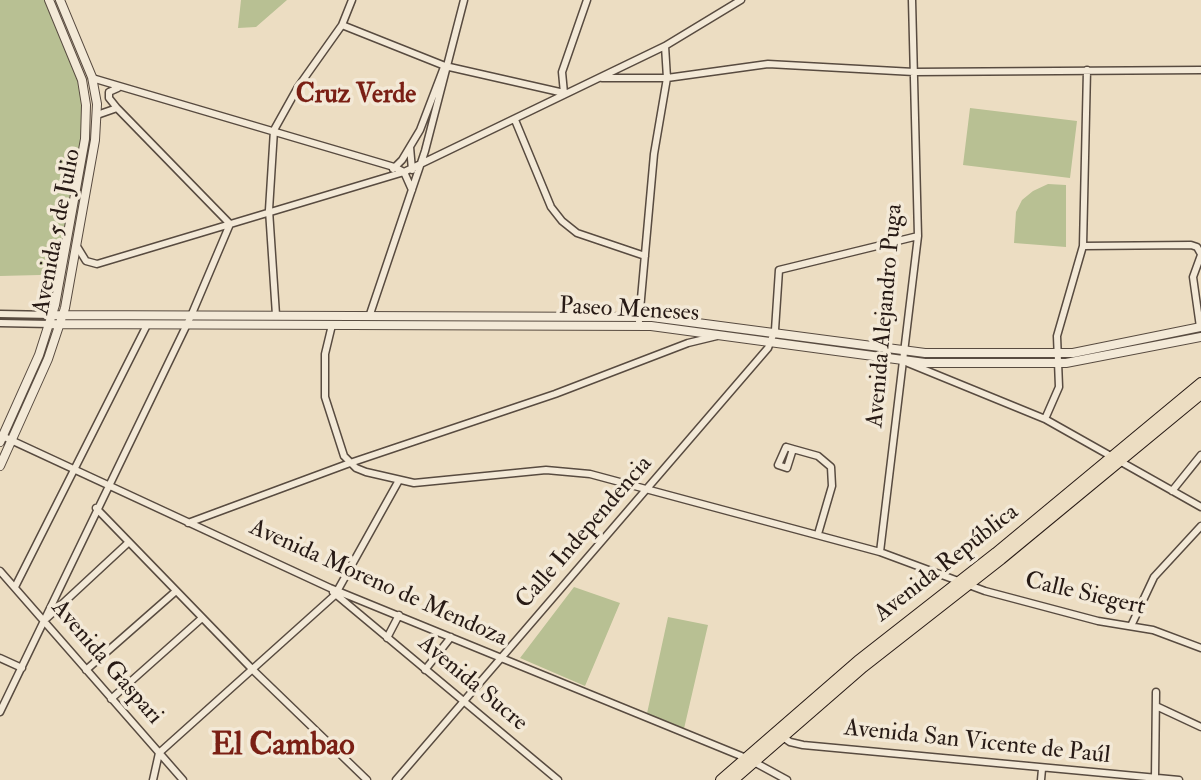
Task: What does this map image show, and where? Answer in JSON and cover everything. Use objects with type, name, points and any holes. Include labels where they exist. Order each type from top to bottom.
[{"type":"main road","name":"Avenida República","points":[[1115,461],[1201,383]]},
{"type":"main road","name":"Avenida República","points":[[721,780],[750,760],[963,583],[1201,394]]},
{"type":"main road","name":"Avenida República","points":[[733,780],[750,760]]},
{"type":"street","name":"Avenida 5 de Julio","points":[[1,438],[53,314],[71,229],[87,114],[79,72],[49,0]]},
{"type":"street","name":"Avenida 5 de Julio","points":[[0,466],[48,359],[62,319],[78,248],[97,115],[92,78],[60,0]]},
{"type":"street","points":[[276,315],[268,211],[274,130],[298,87],[342,25],[352,0]]},
{"type":"street","points":[[369,317],[412,190],[416,166],[425,151],[464,0]]},
{"type":"street","points":[[564,93],[562,72],[587,0]]},
{"type":"street","name":"Avenida Alejandro Puga","points":[[880,552],[918,236],[912,0]]},
{"type":"street","points":[[78,248],[86,261],[97,264],[404,172],[665,46],[735,1]]},
{"type":"street","points":[[342,25],[445,66],[564,93]]},
{"type":"street","points":[[638,321],[654,154],[667,78],[665,46]]},
{"type":"street","points":[[600,78],[667,78],[768,64],[914,72],[1201,70]]},
{"type":"street","points":[[382,178],[410,147],[445,66]]},
{"type":"street","points":[[1045,419],[1059,387],[1057,336],[1083,246],[1087,70]]},
{"type":"street","points":[[92,78],[394,167],[404,172],[412,190]]},
{"type":"street","points":[[129,89],[114,88],[109,92],[108,98],[230,224]]},
{"type":"street","points":[[97,115],[117,108]]},
{"type":"street","points":[[515,120],[551,207],[562,221],[577,233],[645,256]]},
{"type":"street","points":[[410,147],[416,156],[425,151]]},
{"type":"street","points":[[410,147],[416,166]]},
{"type":"street","points":[[378,162],[385,171],[382,178]]},
{"type":"street","points":[[0,712],[106,485],[191,316],[230,224]]},
{"type":"street","points":[[772,339],[779,270],[918,236]]},
{"type":"street","points":[[1083,246],[1197,247],[1201,255],[1193,277],[1201,327]]},
{"type":"street","points":[[0,314],[53,314]]},
{"type":"street","name":"Paseo Meneses","points":[[53,314],[62,319],[147,325],[638,321],[720,336],[772,339]]},
{"type":"street","name":"Paseo Meneses","points":[[50,324],[62,319],[276,315],[638,321],[904,356],[1058,358],[1082,361],[1201,337]]},
{"type":"street","points":[[0,323],[50,324]]},
{"type":"street","points":[[15,587],[72,469],[147,325]]},
{"type":"street","points":[[153,780],[159,754],[254,671],[337,592],[398,482],[350,463],[339,444],[325,397],[325,354],[332,325]]},
{"type":"street","name":"Paseo Meneses","points":[[1058,358],[1201,327]]},
{"type":"street","points":[[188,523],[350,463],[555,394],[688,344],[720,336]]},
{"type":"street","name":"Calle Independencia","points":[[396,780],[648,489],[772,339]]},
{"type":"street","points":[[904,356],[1045,419],[1115,461],[1198,505],[1201,495]]},
{"type":"street","name":"Avenida Moreno de Mendoza","points":[[1,438],[337,592],[750,760],[787,780]]},
{"type":"street","points":[[793,449],[818,456],[831,467],[832,486],[818,534]]},
{"type":"street","points":[[1172,491],[1201,455]]},
{"type":"street","name":"Calle Siegert","points":[[398,482],[451,482],[565,471],[648,489],[818,534],[880,552],[963,583],[1098,621],[1163,633],[1201,648]]},
{"type":"street","points":[[96,508],[254,671],[367,780]]},
{"type":"street","points":[[1131,626],[1154,577],[1201,526]]},
{"type":"street","points":[[43,622],[129,542]]},
{"type":"street","name":"Avenida Gaspari","points":[[0,571],[183,780]]},
{"type":"street","points":[[86,670],[176,591]]},
{"type":"street","name":"Avenida Sucre","points":[[337,592],[387,638],[558,780]]},
{"type":"street","points":[[387,638],[399,615]]},
{"type":"street","points":[[111,699],[202,618]]},
{"type":"street","points":[[425,670],[451,637]]},
{"type":"street","points":[[0,658],[22,668]]},
{"type":"street","points":[[1155,778],[1156,692]]},
{"type":"street","points":[[1156,706],[1201,727]]},
{"type":"street","name":"Avenida San Vicente de Paúl","points":[[780,734],[803,745],[1178,780]]},
{"type":"street","points":[[1041,780],[1042,769]]},
{"type":"green space","points":[[0,0],[47,0],[81,82],[84,134],[67,241],[56,270],[40,275],[0,276]]},
{"type":"green space","points":[[241,0],[287,0],[256,27],[238,28]]},
{"type":"green space","points":[[970,108],[1077,121],[1070,178],[963,165]]},
{"type":"green space","points":[[1048,184],[1066,185],[1066,247],[1014,243],[1016,212],[1022,200]]},
{"type":"green space","points":[[574,587],[620,603],[585,686],[520,658]]},
{"type":"green space","points":[[668,617],[708,625],[683,733],[646,718]]},
{"type":"district","name":"Cruz Verde","points":[[356,96]]},
{"type":"district","name":"El Cambao","points":[[283,747]]}]
